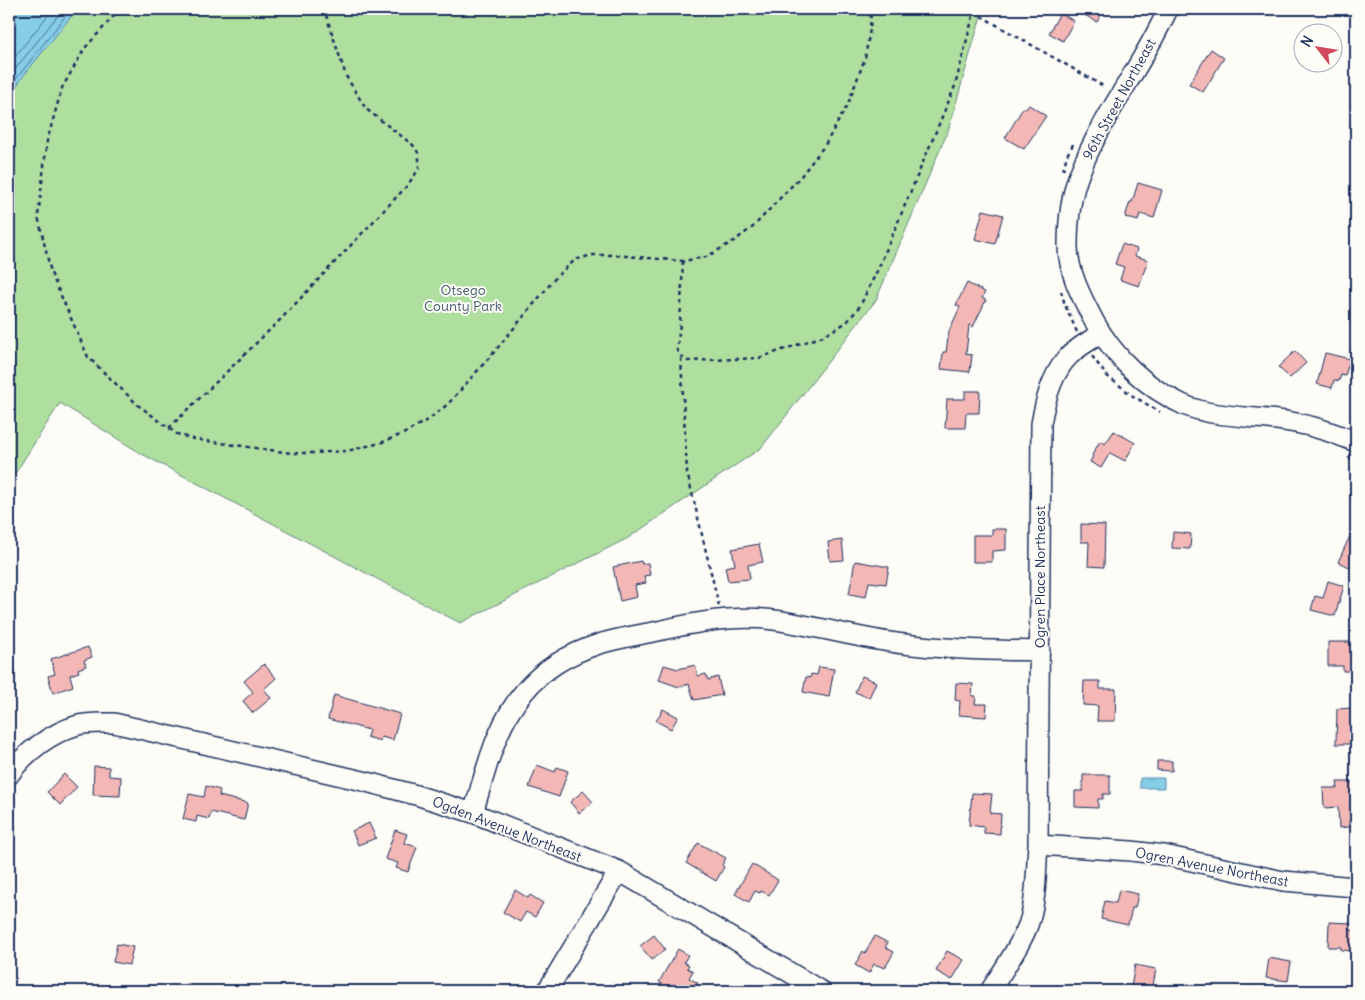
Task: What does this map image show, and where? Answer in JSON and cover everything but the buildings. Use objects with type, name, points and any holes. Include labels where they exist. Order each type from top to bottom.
[{"type":"street","name":"96th Street Northeast","points":[[1168,9],[1093,144],[1079,174],[1072,205],[1068,247],[1073,274],[1084,301],[1101,334],[1123,362],[1136,374],[1184,405],[1214,413],[1300,423],[1335,433],[1356,442]]},
{"type":"street","name":"Ogren Place Northeast","points":[[990,991],[1025,932],[1030,920],[1038,845],[1041,424],[1045,402],[1058,370],[1078,348],[1101,334]]},
{"type":"street","points":[[472,813],[500,730],[513,706],[539,676],[559,662],[598,644],[723,619],[773,620],[903,644],[964,649],[1040,651]]},
{"type":"street","name":"Ogden Avenue Northeast","points":[[9,776],[29,752],[50,738],[78,725],[114,723],[416,795],[472,813],[619,871],[821,991]]},
{"type":"street","name":"Ogren Avenue Northeast","points":[[1038,845],[1164,855],[1283,881],[1356,887]]},
{"type":"street","points":[[547,991],[619,871]]},
{"type":"path","points":[[120,9],[85,48],[62,88],[47,141],[38,216],[51,273],[88,357],[138,405],[177,434],[192,439],[291,453],[347,451],[380,443],[404,433],[429,419],[448,404],[557,276],[575,260],[592,255],[683,261],[706,257],[734,241],[753,227],[801,176],[825,145],[848,104],[865,58],[871,10],[878,9]]},
{"type":"path","points":[[169,428],[281,319],[406,187],[419,169],[419,154],[413,145],[366,109],[346,76],[324,9]]},
{"type":"path","points":[[972,9],[974,12],[1105,87]]},
{"type":"path","points":[[683,261],[677,350],[688,361],[759,358],[824,336],[847,322],[860,306],[879,267],[956,86],[974,12]]},
{"type":"path","points":[[681,356],[687,472],[723,619]]},
{"type":"green space","name":"Otsego County Park","points":[[77,9],[983,9],[948,131],[876,300],[761,448],[628,538],[460,623],[142,454],[60,403],[9,483],[9,97],[24,75]]},
{"type":"water","points":[[9,9],[77,9],[24,75],[9,97]]},
{"type":"water","points":[[1140,778],[1164,778],[1164,788],[1140,788]]}]
